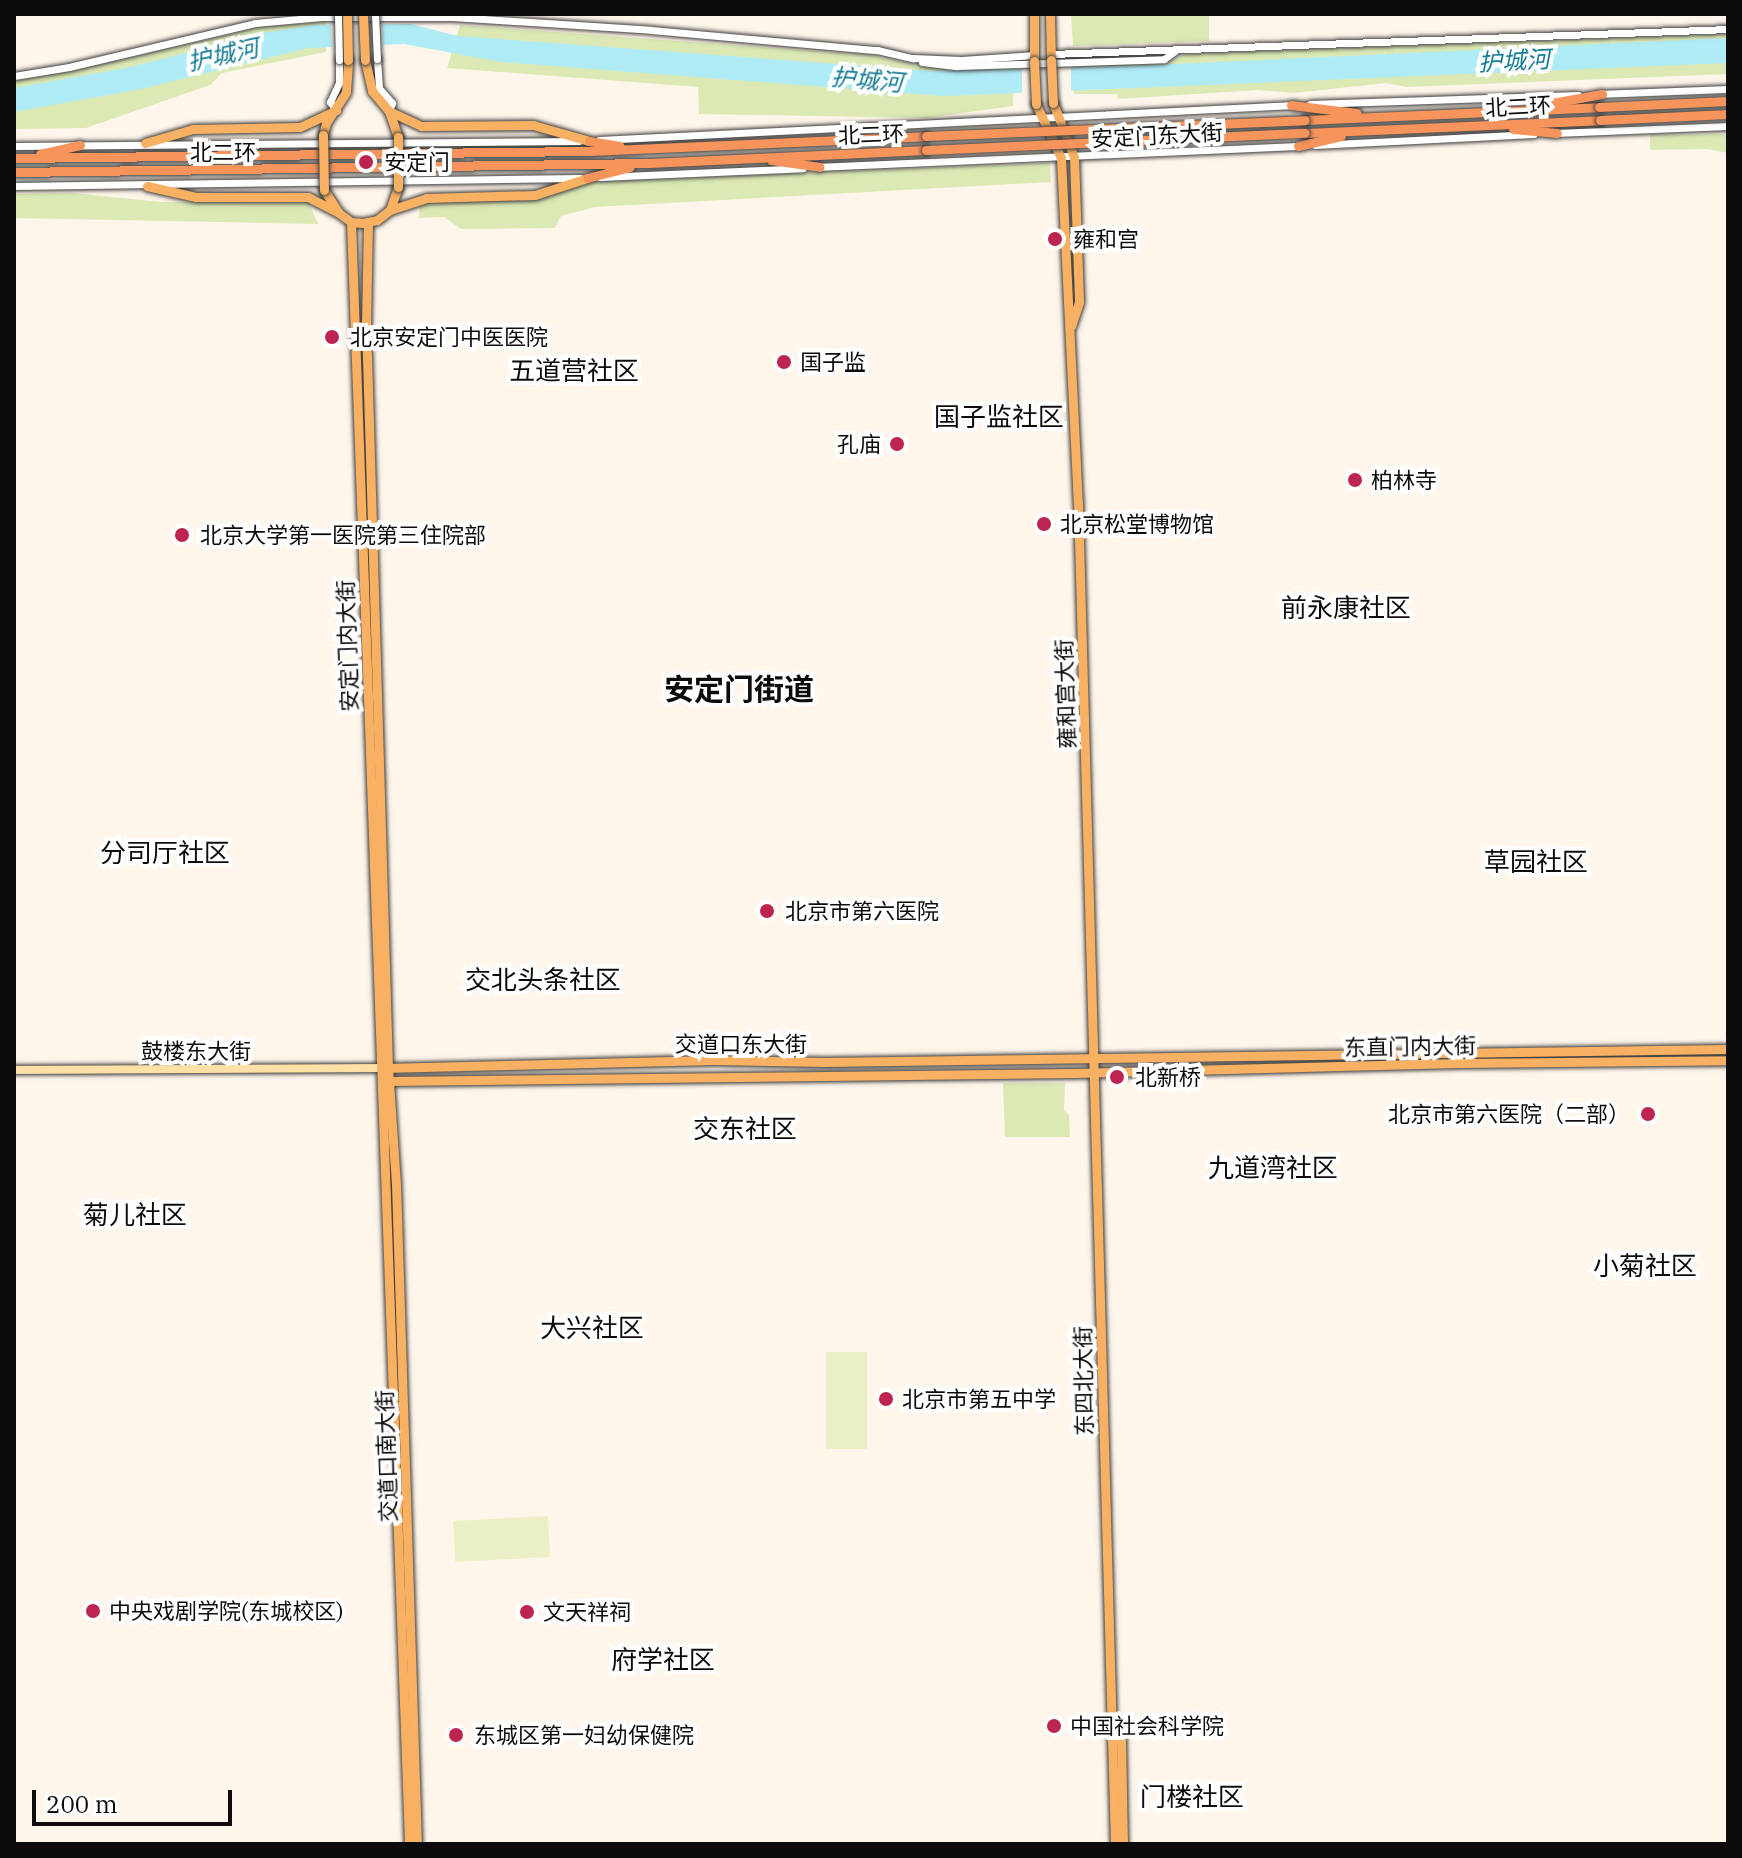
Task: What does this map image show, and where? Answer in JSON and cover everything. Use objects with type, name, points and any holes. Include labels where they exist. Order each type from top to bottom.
[{"type":"highway","points":[[1509,111],[1602,94]]},
{"type":"highway","name":"北二环","points":[[19,158],[647,150],[1728,101]]},
{"type":"highway","points":[[1291,105],[1384,116]]},
{"type":"highway","name":"北二环","points":[[14,172],[649,163],[744,156],[1728,114]]},
{"type":"highway","points":[[1478,126],[1557,133]]},
{"type":"highway","points":[[1298,146],[1366,130]]},
{"type":"highway","points":[[589,141],[647,150]]},
{"type":"highway","points":[[19,158],[80,145]]},
{"type":"highway","points":[[744,156],[820,167]]},
{"type":"highway","points":[[587,178],[649,163]]},
{"type":"main road","points":[[145,143],[193,129],[300,127],[333,106],[346,92],[343,60],[347,14]]},
{"type":"main road","points":[[363,14],[365,60],[372,91],[421,126],[533,125],[589,141]]},
{"type":"main road","points":[[1034,14],[1036,104],[1061,158]]},
{"type":"main road","name":"雍和宫大街","points":[[1050,14],[1053,103],[1074,157],[1079,302],[1070,329]]},
{"type":"main road","points":[[333,106],[323,135],[324,190],[339,213]]},
{"type":"main road","points":[[390,210],[398,187],[398,137],[391,107]]},
{"type":"main road","name":"雍和宫大街","points":[[1061,158],[1070,329],[1093,1071]]},
{"type":"main road","points":[[147,186],[196,197],[308,197],[351,222],[368,222],[390,210],[426,198],[535,195],[587,178]]},
{"type":"main road","name":"安定门内大街","points":[[351,222],[384,1068]]},
{"type":"main road","name":"安定门内大街","points":[[368,222],[366,322],[384,1068]]},
{"type":"main road","name":"东直门内大街","points":[[1093,1058],[1728,1049]]},
{"type":"main road","name":"交道口东大街","points":[[384,1068],[714,1060],[1093,1058]]},
{"type":"main road","name":"东直门内大街","points":[[1093,1071],[1728,1060]]},
{"type":"main road","name":"鼓楼东大街","points":[[14,1070],[384,1068]]},
{"type":"main road","name":"交道口南大街","points":[[384,1068],[389,1081],[396,1184],[417,1844]]},
{"type":"main road","name":"交道口南大街","points":[[384,1068],[409,1844]]},
{"type":"main road","name":"交道口东大街","points":[[389,1081],[1093,1071]]},
{"type":"main road","name":"东四北大街","points":[[1093,1071],[1115,1844]]},
{"type":"main road","name":"东四北大街","points":[[1112,1689],[1121,1739],[1123,1844]]},
{"type":"street","points":[[338,14],[343,60]]},
{"type":"street","points":[[375,14],[379,88],[391,107]]},
{"type":"street","points":[[14,76],[69,67],[255,23],[322,17],[452,17],[862,48],[913,58],[1034,58]]},
{"type":"street","points":[[1051,57],[1727,29]]},
{"type":"street","points":[[913,58],[929,64],[957,66],[1164,59],[1175,51]]},
{"type":"street","name":"安定门东大街","points":[[14,146],[589,141],[1291,105],[1728,89]]},
{"type":"street","points":[[1680,91],[1682,128]]},
{"type":"street","points":[[1252,108],[1252,148]]},
{"type":"street","points":[[938,122],[939,163]]},
{"type":"street","name":"安定门东大街","points":[[14,186],[147,186],[198,181],[587,178],[1728,126]]},
{"type":"green space","points":[[1071,14],[1209,14],[1209,41],[1073,46]]},
{"type":"green space","points":[[326,21],[326,52],[222,73],[210,85],[86,128],[14,129],[14,81],[73,71],[257,28]]},
{"type":"green space","points":[[460,25],[868,55],[925,66],[1014,67],[1013,106],[927,118],[699,114],[698,87],[447,68]]},
{"type":"green space","points":[[1728,34],[1728,74],[1407,87],[1386,83],[1294,93],[1258,90],[1118,99],[1117,94],[1074,94],[1073,65],[1167,62],[1185,54]]},
{"type":"green space","points":[[1728,134],[1728,153],[1707,149],[1650,150],[1650,135]]},
{"type":"green space","points":[[1050,163],[1051,182],[595,207],[561,216],[555,228],[461,229],[444,217],[419,218],[420,206],[427,202],[534,200],[587,182]]},
{"type":"green space","points":[[72,193],[161,202],[309,203],[318,224],[14,218],[14,194]]},
{"type":"green space","points":[[1003,1083],[1065,1083],[1064,1110],[1069,1115],[1070,1137],[1005,1137]]},
{"type":"green space","points":[[826,1352],[867,1352],[867,1449],[826,1449]]},
{"type":"green space","points":[[548,1516],[550,1557],[455,1562],[453,1521]]},
{"type":"water","name":"护城河","points":[[411,24],[458,36],[933,71],[1154,65],[1728,38],[1728,63],[944,96],[501,62],[404,44],[308,48],[141,89],[14,112],[14,88],[131,67],[263,33],[314,25]]},
{"type":"pier","points":[[382,20],[383,49],[332,51],[331,22]]},
{"type":"pier","points":[[1022,63],[1071,63],[1071,96],[1022,96]]},
{"type":"place","name":"安定门","points":[[366,162]]},
{"type":"place","name":"雍和宫","points":[[1055,239]]},
{"type":"place","name":"北京安定门中医医院","points":[[332,337]]},
{"type":"place","name":"国子监","points":[[784,362]]},
{"type":"place","name":"孔庙","points":[[897,444]]},
{"type":"place","name":"柏林寺","points":[[1355,480]]},
{"type":"place","name":"北京松堂博物馆","points":[[1044,524]]},
{"type":"place","name":"北京大学第一医院第三住院部","points":[[182,535]]},
{"type":"place","name":"北京市第六医院","points":[[767,911]]},
{"type":"place","name":"北新桥","points":[[1117,1077]]},
{"type":"place","name":"北京市第六医院（二部）","points":[[1648,1114]]},
{"type":"place","name":"北京市第五中学","points":[[886,1399]]},
{"type":"place","name":"中央戏剧学院(东城校区)","points":[[93,1611]]},
{"type":"place","name":"文天祥祠","points":[[527,1612]]},
{"type":"place","name":"中国社会科学院","points":[[1054,1726]]},
{"type":"place","name":"东城区第一妇幼保健院","points":[[456,1735]]},
{"type":"district","name":"五道营社区","points":[[574,371]]},
{"type":"district","name":"国子监社区","points":[[999,417]]},
{"type":"district","name":"前永康社区","points":[[1346,608]]},
{"type":"district","name":"安定门街道","points":[[739,689]]},
{"type":"district","name":"分司厅社区","points":[[165,853]]},
{"type":"district","name":"草园社区","points":[[1536,862]]},
{"type":"district","name":"交北头条社区","points":[[543,980]]},
{"type":"district","name":"交东社区","points":[[745,1129]]},
{"type":"district","name":"九道湾社区","points":[[1273,1168]]},
{"type":"district","name":"菊儿社区","points":[[135,1215]]},
{"type":"district","name":"小菊社区","points":[[1645,1266]]},
{"type":"district","name":"大兴社区","points":[[592,1328]]},
{"type":"district","name":"府学社区","points":[[663,1660]]},
{"type":"district","name":"门楼社区","points":[[1192,1797]]}]
